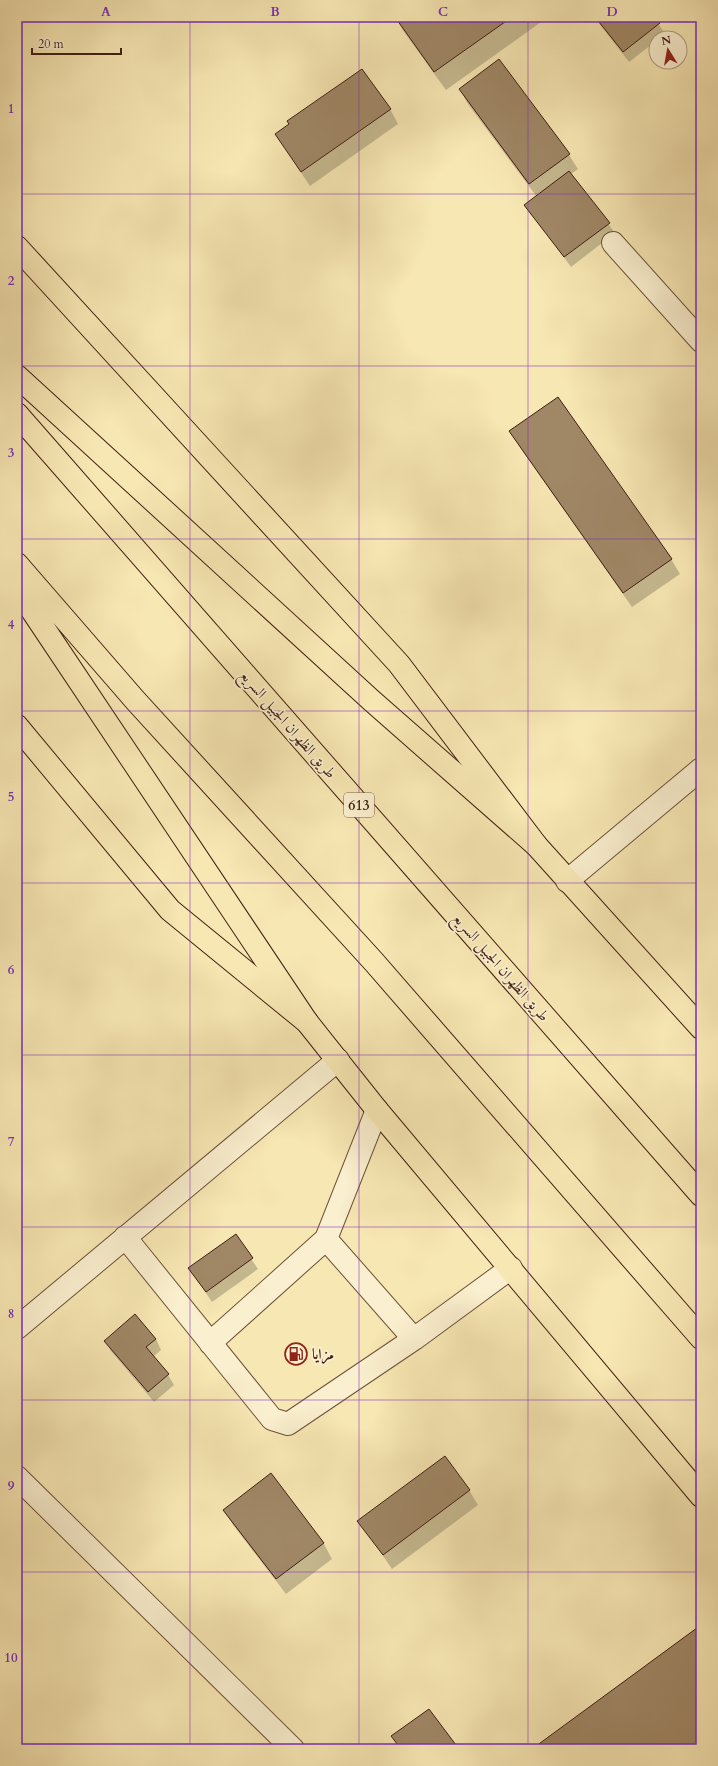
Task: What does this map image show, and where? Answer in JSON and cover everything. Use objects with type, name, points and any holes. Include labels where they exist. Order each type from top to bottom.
[{"type":"main road","points":[[17,247],[399,664],[536,846],[701,1028]]},
{"type":"main road","points":[[17,376],[365,694],[536,846]]},
{"type":"main road","name":"طريق الظهران الجبيل السريع","points":[[17,414],[701,1195]]},
{"type":"main road","points":[[17,564],[136,700],[374,962],[701,1338]]},
{"type":"main road","points":[[17,588],[307,1022],[377,1110],[701,1496]]},
{"type":"main road","points":[[17,726],[170,910],[307,1022]]},
{"type":"street","points":[[613,242],[701,341]]},
{"type":"street","points":[[568,881],[701,769]]},
{"type":"street","points":[[17,1328],[338,1060]]},
{"type":"street","points":[[210,1343],[326,1239],[377,1110]]},
{"type":"street","points":[[125,1237],[272,1419],[288,1424],[414,1339],[511,1268]]},
{"type":"street","points":[[326,1239],[414,1339]]},
{"type":"street","points":[[17,1477],[293,1749]]},
{"type":"building","points":[[395,17],[512,17],[434,72]]},
{"type":"building","points":[[595,17],[656,17],[660,23],[651,30],[648,30],[648,32],[623,52]]},
{"type":"building","points":[[499,59],[570,154],[529,184],[459,89]]},
{"type":"building","points":[[362,69],[391,109],[301,172],[275,134],[289,124],[287,121]]},
{"type":"building","points":[[569,171],[610,223],[564,257],[524,205]]},
{"type":"building","points":[[558,397],[672,559],[623,593],[509,431]]},
{"type":"building","points":[[236,1234],[253,1258],[206,1292],[188,1268]]},
{"type":"building","points":[[135,1314],[156,1339],[146,1347],[169,1374],[148,1392],[104,1341]]},
{"type":"building","points":[[445,1456],[470,1490],[383,1555],[357,1521]]},
{"type":"building","points":[[271,1473],[324,1543],[276,1579],[223,1510]]},
{"type":"building","points":[[701,1625],[701,1749],[532,1749]]},
{"type":"building","points":[[429,1709],[459,1749],[401,1749],[391,1736]]},
{"type":"place","name":"مزايا","points":[[296,1354]]}]
